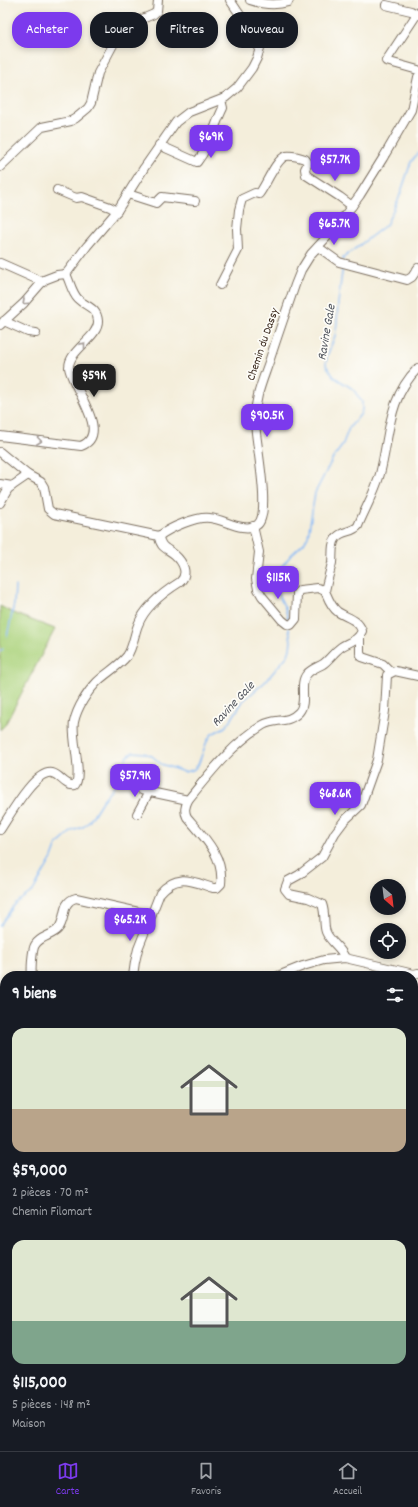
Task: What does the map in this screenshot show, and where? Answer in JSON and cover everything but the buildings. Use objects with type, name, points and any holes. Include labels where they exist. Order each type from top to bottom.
[{"type":"street","points":[[0,167],[42,127],[71,121],[81,115],[88,108],[91,103],[98,73],[121,30],[128,25],[154,14],[157,11],[158,0]]},
{"type":"street","points":[[2,323],[24,304],[47,278],[66,274],[87,246],[117,212],[159,145],[176,122],[189,112],[225,98],[237,88],[252,68],[260,48],[259,43],[230,0]]},
{"type":"street","points":[[250,0],[259,3],[281,4],[288,2],[289,0]]},
{"type":"street","points":[[386,5],[411,11],[417,14],[386,60],[418,70]]},
{"type":"street","name":"Chemin du Dassy","points":[[253,526],[261,521],[264,504],[254,421],[256,399],[300,271],[352,206],[383,158],[411,110],[418,77]]},
{"type":"street","points":[[159,145],[197,162],[209,143],[223,108],[221,100]]},
{"type":"street","points":[[220,285],[238,250],[238,222],[242,199],[255,193],[259,194],[278,162],[286,156],[305,158],[308,163],[305,170],[306,175],[352,206]]},
{"type":"street","points":[[57,190],[76,198],[82,197],[110,207],[117,212]]},
{"type":"street","points":[[128,194],[156,204],[162,197],[195,201]]},
{"type":"street","points":[[318,247],[342,262],[407,280],[412,277],[418,268]]},
{"type":"street","points":[[0,263],[43,282]]},
{"type":"street","points":[[0,436],[81,446],[86,444],[91,437],[93,431],[88,408],[73,379],[69,366],[72,357],[98,326],[98,320],[93,308],[79,300],[74,294],[66,274]]},
{"type":"street","points":[[2,323],[28,332],[36,333]]},
{"type":"street","points":[[391,672],[383,664],[362,657],[360,653],[360,635],[362,631],[358,623],[337,611],[331,604],[325,591],[332,563],[335,539],[343,533],[356,529],[358,526],[379,475],[387,431],[395,406],[405,383],[418,368]]},
{"type":"street","points":[[0,452],[28,475],[41,482],[44,487],[48,509],[54,514],[159,536],[167,530],[199,519],[210,518],[250,528],[253,526],[259,552],[256,579],[258,589],[262,596],[286,624],[291,624],[296,619],[298,593],[300,590],[318,588],[325,591]]},
{"type":"street","points":[[0,503],[8,489],[28,475]]},
{"type":"street","points":[[0,484],[12,486]]},
{"type":"street","points":[[0,830],[31,784],[42,774],[49,772],[54,773],[68,784],[72,785],[75,785],[78,782],[73,736],[74,721],[79,708],[96,683],[116,668],[128,655],[139,623],[149,608],[161,596],[184,579],[186,574],[182,564],[175,555],[161,544],[159,536]]},
{"type":"street","points":[[134,971],[138,949],[160,893],[171,883],[179,880],[186,880],[213,888],[217,888],[221,884],[221,871],[214,850],[187,817],[185,812],[185,806],[188,800],[222,757],[258,728],[265,723],[286,720],[300,712],[302,707],[303,680],[307,674],[324,664],[341,647],[360,635]]},
{"type":"street","points":[[344,958],[342,950],[328,936],[325,930],[325,912],[322,904],[308,898],[289,894],[285,889],[288,881],[299,875],[322,857],[335,833],[344,821],[361,805],[377,760],[385,711],[387,675],[395,671],[418,676]]},
{"type":"street","points":[[137,814],[145,791],[188,800]]},
{"type":"street","points":[[32,971],[34,947],[40,940],[58,928],[65,906],[76,898],[152,915]]},
{"type":"street","points":[[290,971],[324,960],[344,958],[401,971]]},
{"type":"green space","points":[[0,606],[13,613],[55,629],[5,725],[0,730]]},
{"type":"waterway","name":"Ravine Gale","points":[[343,260],[343,258],[386,225],[399,198],[411,162],[418,153]]},
{"type":"waterway","name":"Ravine Gale","points":[[289,622],[285,608],[275,588],[277,572],[292,554],[304,543],[308,536],[315,493],[333,458],[342,446],[349,428],[360,415],[362,410],[362,402],[353,389],[334,377],[326,365],[327,356],[335,336],[343,265]]},
{"type":"waterway","points":[[7,637],[14,604],[15,586]]},
{"type":"waterway","name":"Ravine Gale","points":[[0,925],[16,903],[33,891],[59,843],[72,831],[83,827],[89,822],[111,790],[127,757],[133,752],[144,753],[152,756],[161,764],[184,772],[193,770],[198,765],[207,741],[212,734],[225,727],[243,701],[265,682],[288,655],[291,641],[289,628]]}]
